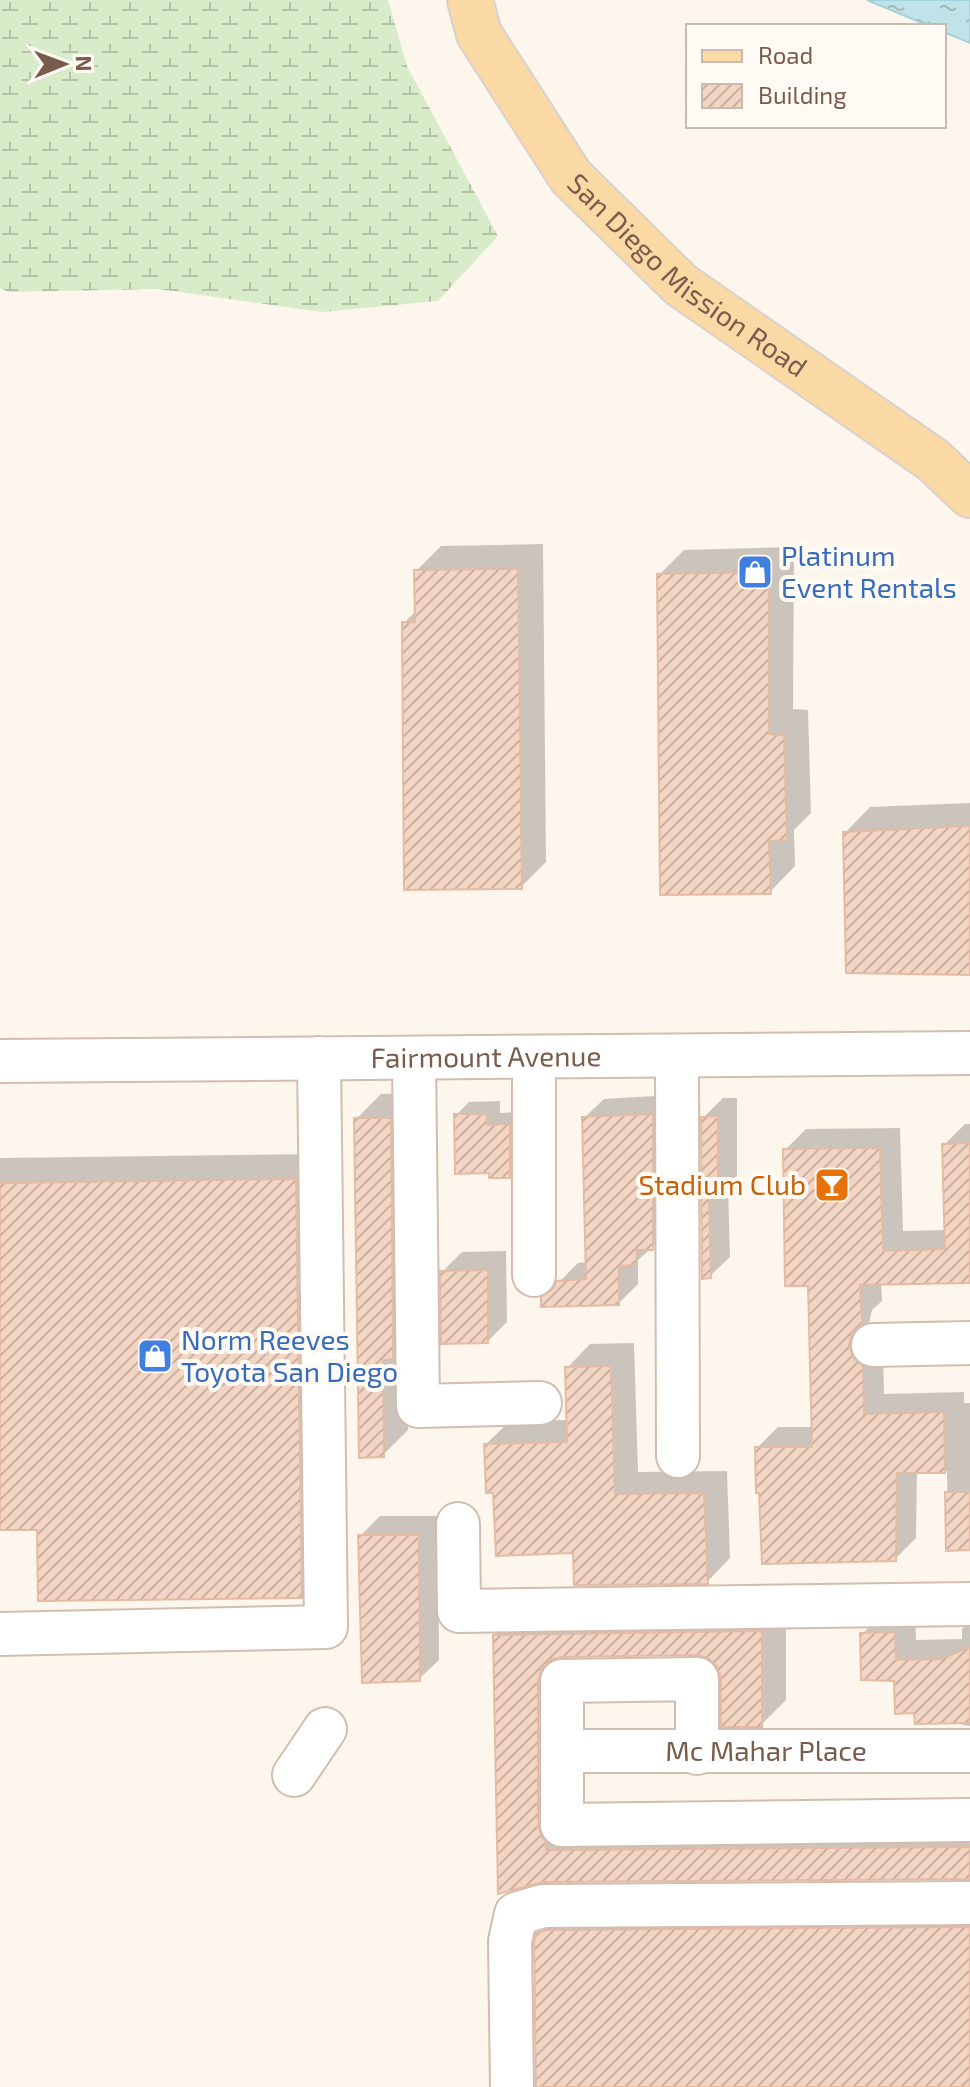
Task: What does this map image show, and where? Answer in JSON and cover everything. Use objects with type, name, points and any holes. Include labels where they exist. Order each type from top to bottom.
[{"type":"main road","name":"San Diego Mission Road","points":[[470,0],[479,34],[571,177],[681,285],[933,460],[970,495]]},
{"type":"street","name":"Fairmount Avenue","points":[[0,1061],[970,1053]]},
{"type":"street","points":[[677,1056],[678,1456]]},
{"type":"street","points":[[534,1057],[534,1275]]},
{"type":"street","points":[[0,1634],[326,1627],[319,1058]]},
{"type":"street","points":[[414,1058],[418,1406],[540,1403]]},
{"type":"street","points":[[873,1345],[970,1343]]},
{"type":"street","points":[[458,1524],[459,1611],[970,1604]]},
{"type":"street","points":[[697,1753],[697,1679],[562,1681],[562,1825],[970,1820]]},
{"type":"street","points":[[294,1775],[325,1729]]},
{"type":"street","name":"Mc Mahar Place","points":[[562,1751],[970,1751]]},
{"type":"street","points":[[512,2087],[510,1941],[516,1914],[543,1906],[970,1903]]},
{"type":"green space","points":[[0,0],[388,0],[407,66],[498,236],[438,301],[323,312],[158,289],[8,292],[0,288]]},
{"type":"water","points":[[867,0],[970,0],[970,43],[946,33],[946,24],[924,24]]},
{"type":"building","points":[[518,569],[522,889],[404,890],[402,622],[415,622],[414,570]]},
{"type":"building","points":[[769,572],[769,734],[784,735],[787,840],[769,841],[771,894],[660,895],[657,574]]},
{"type":"building","points":[[970,826],[970,975],[846,973],[843,832]]},
{"type":"building","points":[[454,1114],[487,1114],[487,1125],[510,1124],[510,1178],[489,1178],[489,1173],[455,1174]]},
{"type":"building","points":[[653,1114],[653,1250],[637,1250],[636,1265],[619,1266],[619,1305],[541,1307],[541,1297],[554,1288],[556,1281],[586,1279],[582,1117]]},
{"type":"building","points":[[718,1116],[718,1198],[709,1198],[711,1278],[702,1279],[701,1117]]},
{"type":"building","points":[[354,1118],[391,1118],[393,1359],[383,1360],[384,1457],[359,1458]]},
{"type":"building","points":[[970,1143],[970,1283],[860,1285],[862,1324],[852,1333],[849,1345],[853,1358],[863,1366],[864,1414],[944,1412],[945,1473],[897,1473],[896,1561],[762,1564],[755,1447],[812,1447],[808,1286],[785,1286],[783,1149],[880,1148],[883,1251],[945,1249],[942,1144]]},
{"type":"building","name":"Norm Reeves Toyota San Diego","points":[[296,1179],[302,1598],[38,1601],[37,1530],[0,1530],[0,1183]]},
{"type":"building","points":[[488,1270],[488,1343],[441,1344],[440,1271]]},
{"type":"building","points":[[611,1366],[615,1494],[704,1493],[708,1584],[574,1585],[573,1553],[496,1556],[493,1493],[486,1493],[484,1444],[567,1442],[565,1367]]},
{"type":"building","points":[[945,1492],[970,1492],[970,1550],[946,1551]]},
{"type":"building","points":[[358,1535],[419,1535],[420,1681],[362,1683]]},
{"type":"building","points":[[762,1631],[762,1727],[721,1727],[721,1678],[717,1666],[708,1658],[697,1655],[562,1657],[550,1660],[542,1668],[538,1681],[538,1825],[546,1850],[970,1847],[970,1879],[543,1882],[498,1894],[493,1635]]},
{"type":"building","points":[[895,1632],[896,1660],[941,1659],[970,1647],[970,1723],[915,1724],[914,1713],[895,1714],[894,1681],[861,1680],[860,1633]]},
{"type":"building","points":[[970,1927],[970,2087],[536,2087],[536,1933],[547,1930]]},
{"type":"place","name":"Platinum Event Rentals","points":[[755,572]]},
{"type":"place","name":"Stadium Club","points":[[832,1185]]},
{"type":"place","name":"Norm Reeves Toyota San Diego","points":[[155,1356]]}]
